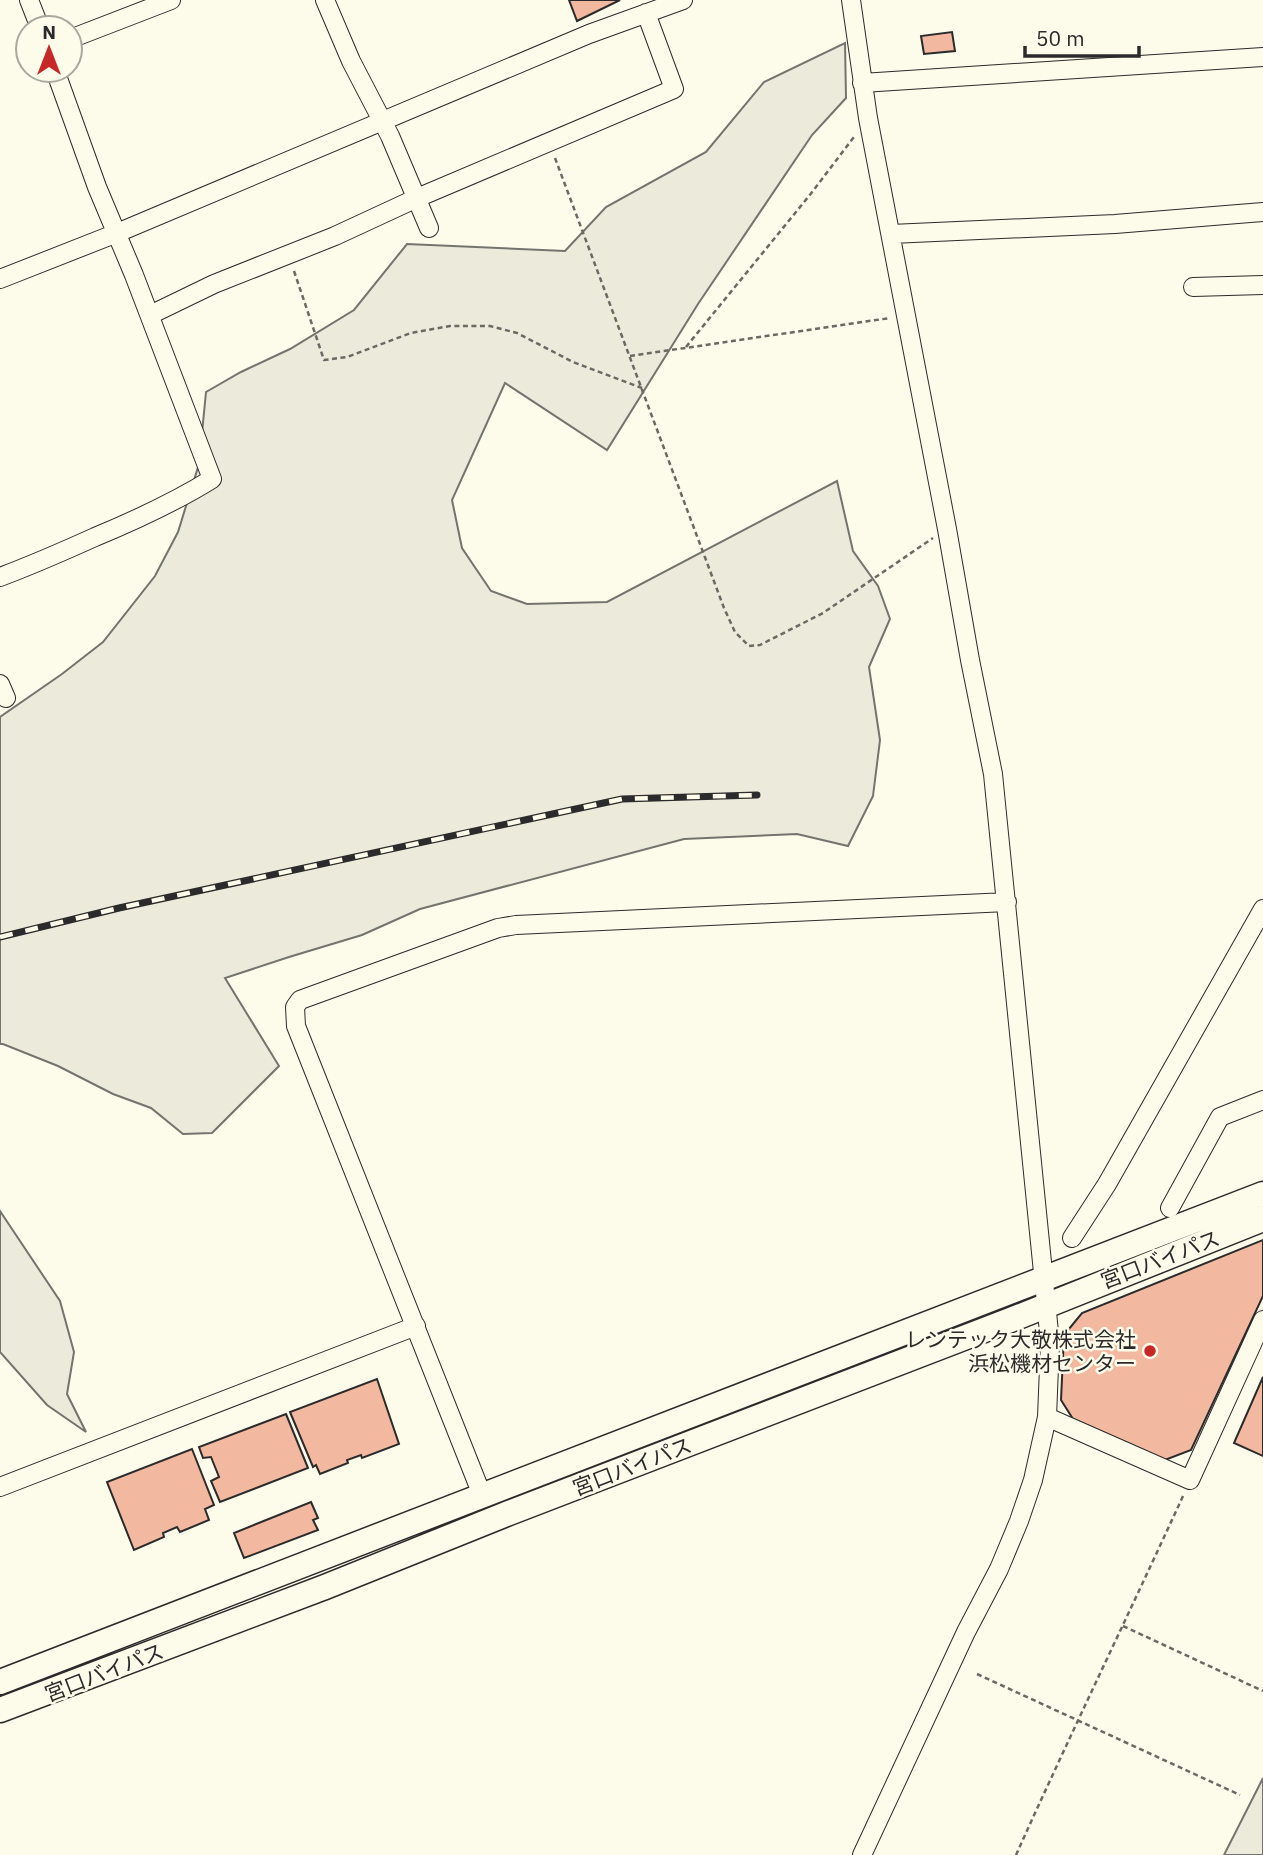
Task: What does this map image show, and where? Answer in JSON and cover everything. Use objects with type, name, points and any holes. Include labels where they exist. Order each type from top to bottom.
[{"type":"highway","name":"宮口バイパス","points":[[0,1682],[1263,1195]]},
{"type":"highway","name":"宮口バイパス","points":[[0,1710],[325,1587],[1263,1219]]},
{"type":"street","points":[[84,34],[171,0]]},
{"type":"street","points":[[325,0],[429,228]]},
{"type":"street","points":[[0,279],[117,233],[589,34],[683,0]]},
{"type":"street","points":[[851,0],[868,118],[993,775],[1051,1342],[1047,1417],[1033,1480],[1019,1521],[999,1569],[966,1632],[862,1855]]},
{"type":"street","points":[[150,315],[214,285],[335,236],[417,198],[674,89],[646,13]]},
{"type":"street","points":[[862,83],[1263,57]]},
{"type":"street","points":[[0,577],[37,564],[171,503],[212,479],[150,315],[97,187],[60,84]]},
{"type":"street","points":[[891,234],[1115,224],[1263,212]]},
{"type":"street","points":[[1193,287],[1263,285]]},
{"type":"street","points":[[482,1495],[296,1026],[295,1007],[300,1000],[498,928],[516,925],[1007,902]]},
{"type":"street","points":[[1072,1238],[1107,1184],[1263,909]]},
{"type":"street","points":[[1170,1208],[1220,1117],[1263,1100]]},
{"type":"street","points":[[1047,1417],[1190,1480],[1263,1320]]},
{"type":"street","points":[[0,1487],[416,1326]]},
{"type":"path","points":[[686,347],[809,196],[868,118]]},
{"type":"path","points":[[549,142],[724,608],[735,632],[749,646],[760,645],[823,613],[947,529]]},
{"type":"path","points":[[288,254],[324,360],[347,357],[411,333],[450,326],[490,326],[517,333],[573,362],[642,388]]},
{"type":"path","points":[[631,356],[906,316]]},
{"type":"path","points":[[1016,1855],[1190,1480]]},
{"type":"path","points":[[1123,1626],[1263,1691]]},
{"type":"path","points":[[977,1674],[1240,1795]]},
{"type":"shaded area","points":[[845,43],[846,98],[812,135],[698,304],[607,450],[505,383],[452,500],[462,548],[491,591],[527,604],[607,602],[837,481],[853,551],[878,586],[890,619],[869,667],[880,740],[873,796],[848,846],[797,834],[684,839],[420,909],[362,935],[225,978],[279,1066],[212,1133],[183,1134],[151,1108],[113,1094],[58,1066],[0,1044],[0,717],[103,642],[155,576],[178,532],[199,464],[206,392],[290,349],[354,310],[407,244],[565,251],[606,207],[706,152],[764,82]]},
{"type":"shaded area","points":[[0,1211],[60,1301],[74,1352],[67,1394],[86,1432],[47,1405],[0,1352]]},
{"type":"shaded area","points":[[1263,1778],[1263,1855],[1224,1855]]},
{"type":"building","points":[[569,0],[620,0],[577,21]]},
{"type":"building","points":[[952,32],[955,51],[924,54],[921,36]]},
{"type":"building","name":"レンテック大敬株式会社 浜松機材センター","points":[[1263,1240],[1263,1296],[1191,1450],[1165,1460],[1073,1419],[1061,1400],[1064,1335],[1082,1313]]},
{"type":"building","points":[[1263,1377],[1263,1456],[1234,1443]]},
{"type":"building","points":[[377,1379],[399,1444],[362,1458],[361,1455],[347,1460],[348,1463],[320,1474],[316,1465],[313,1467],[290,1412]]},
{"type":"building","points":[[286,1414],[308,1468],[220,1502],[211,1481],[219,1477],[211,1457],[203,1458],[199,1447]]},
{"type":"building","points":[[192,1449],[214,1505],[205,1509],[209,1520],[180,1532],[177,1527],[163,1533],[164,1537],[134,1550],[107,1482]]},
{"type":"building","points":[[311,1502],[318,1518],[313,1520],[318,1530],[244,1558],[234,1533]]},
{"type":"railway","points":[[0,937],[119,908],[622,799],[757,795]]},
{"type":"place","name":"レンテック大敬株式会社 浜松機材センター","points":[[1150,1351]]}]
